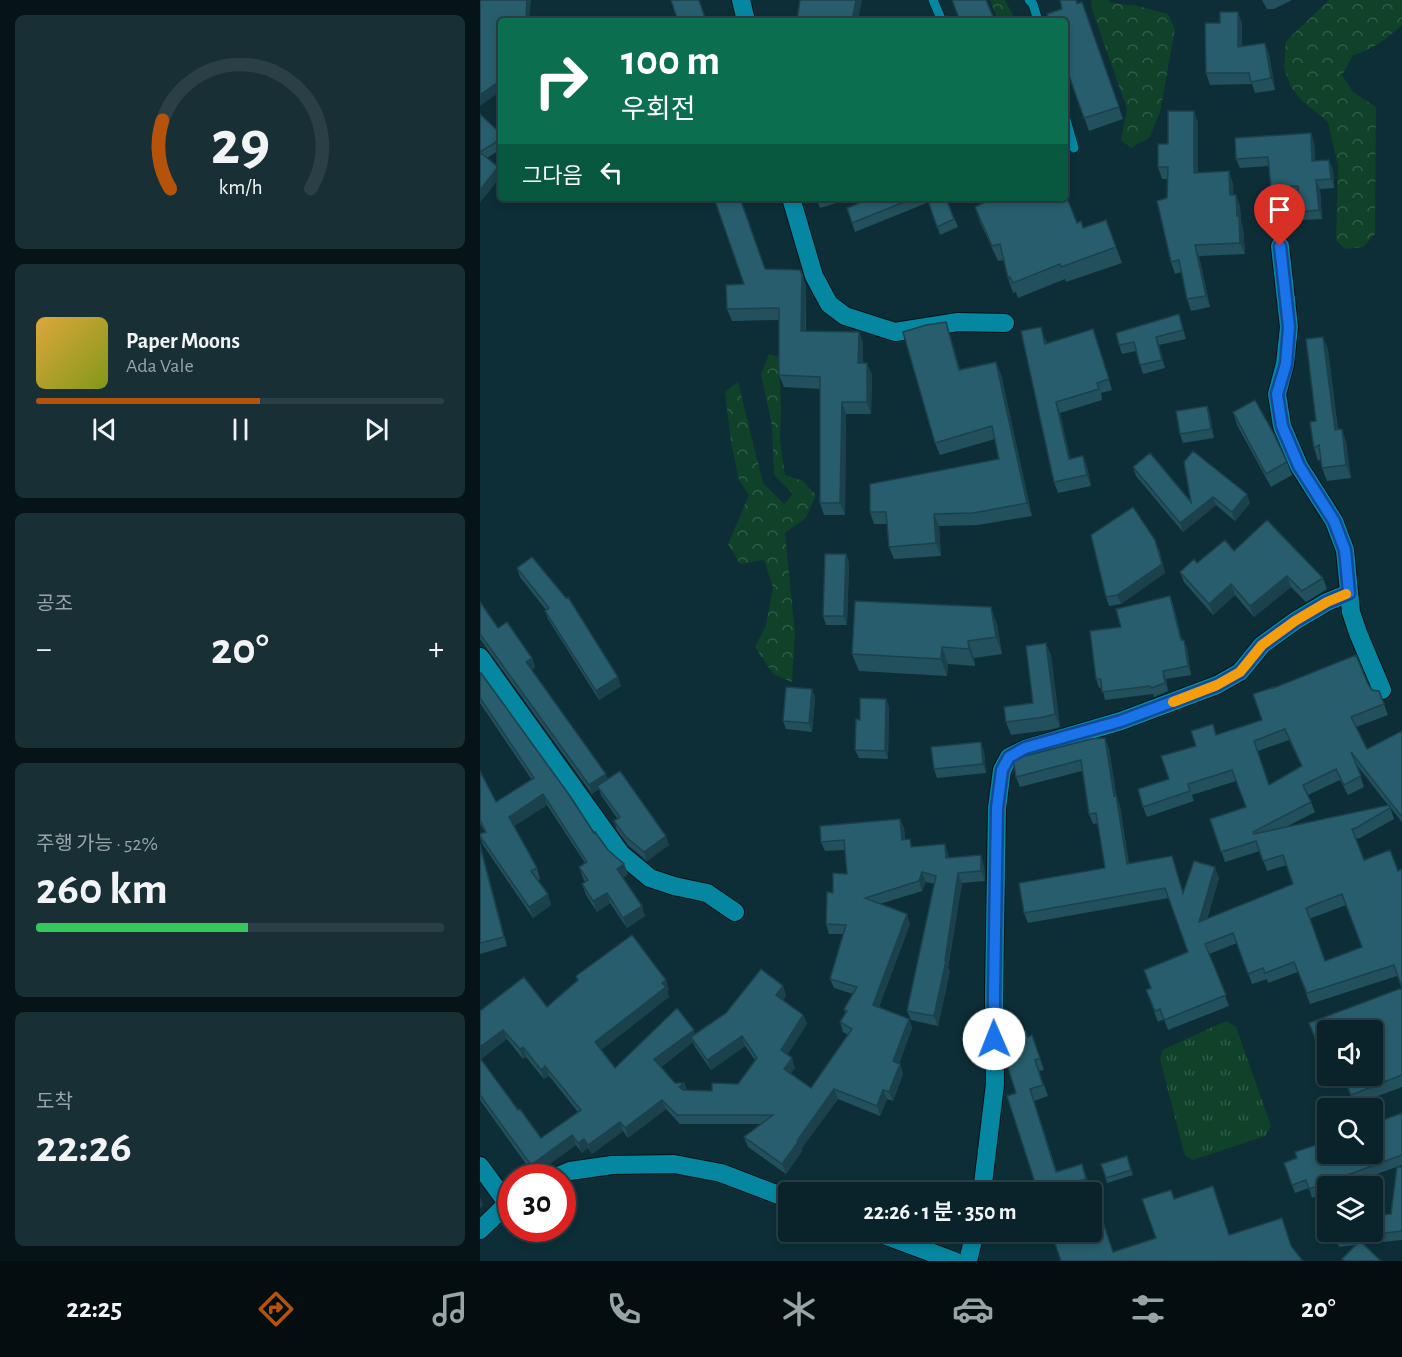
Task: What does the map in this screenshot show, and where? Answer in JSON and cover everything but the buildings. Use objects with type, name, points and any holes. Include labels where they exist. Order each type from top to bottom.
[{"type":"street","points":[[741,0],[745,18]]},
{"type":"street","points":[[792,201],[814,276],[829,304],[844,316],[894,332],[958,322],[1005,323]]},
{"type":"street","points":[[1280,246],[1289,327],[1286,364],[1277,394],[1282,426],[1299,466],[1334,521],[1345,550],[1351,612],[1382,690]]},
{"type":"street","points":[[983,1182],[995,1084],[997,808],[1002,770],[1009,757],[1025,748],[1121,721],[1217,685],[1240,672],[1262,645],[1295,621],[1327,602],[1349,593]]},
{"type":"street","points":[[480,657],[621,854],[650,878],[707,893],[735,912]]},
{"type":"street","points":[[576,1170],[612,1165],[674,1164],[721,1173],[778,1195]]},
{"type":"street","points":[[480,1166],[498,1188]]},
{"type":"street","points":[[480,1230],[498,1212]]},
{"type":"street","points":[[903,1242],[954,1261]]},
{"type":"street","points":[[968,1261],[973,1242]]},
{"type":"lane","points":[[933,0],[941,18]]},
{"type":"lane","points":[[1029,0],[1033,4],[1037,18]]},
{"type":"lane","points":[[1068,127],[1074,148]]},
{"type":"green space","points":[[990,0],[1005,0],[1014,18],[997,18]]},
{"type":"green space","points":[[1091,0],[1109,0],[1111,3],[1138,6],[1168,14],[1175,29],[1160,112],[1150,137],[1131,148],[1121,140],[1127,109],[1093,12]]},
{"type":"green space","points":[[1329,0],[1402,0],[1402,25],[1373,47],[1353,55],[1342,75],[1353,92],[1376,107],[1375,234],[1363,247],[1345,249],[1336,240],[1338,166],[1328,122],[1302,101],[1291,87],[1284,68],[1286,41]]},
{"type":"green space","points":[[769,354],[779,357],[780,440],[785,475],[803,481],[816,495],[806,518],[785,533],[795,633],[792,682],[773,674],[755,647],[766,625],[773,587],[764,560],[740,564],[728,544],[749,495],[739,480],[731,442],[725,392],[738,382],[763,483],[784,504],[793,494],[774,475],[772,426],[761,374]]},
{"type":"green space","points":[[1226,1021],[1236,1027],[1271,1126],[1265,1136],[1193,1160],[1185,1156],[1160,1059],[1162,1050]]},
{"type":"slow traffic","points":[[1173,702],[1217,685],[1240,672],[1262,645],[1295,621],[1327,602],[1346,594]]},
{"type":"route","points":[[994,1039],[997,808],[1002,770],[1009,757],[1025,748],[1121,721],[1217,685],[1240,672],[1262,645],[1295,621],[1327,602],[1349,593],[1345,550],[1334,521],[1299,466],[1282,426],[1277,394],[1286,364],[1289,327],[1280,246]]}]
